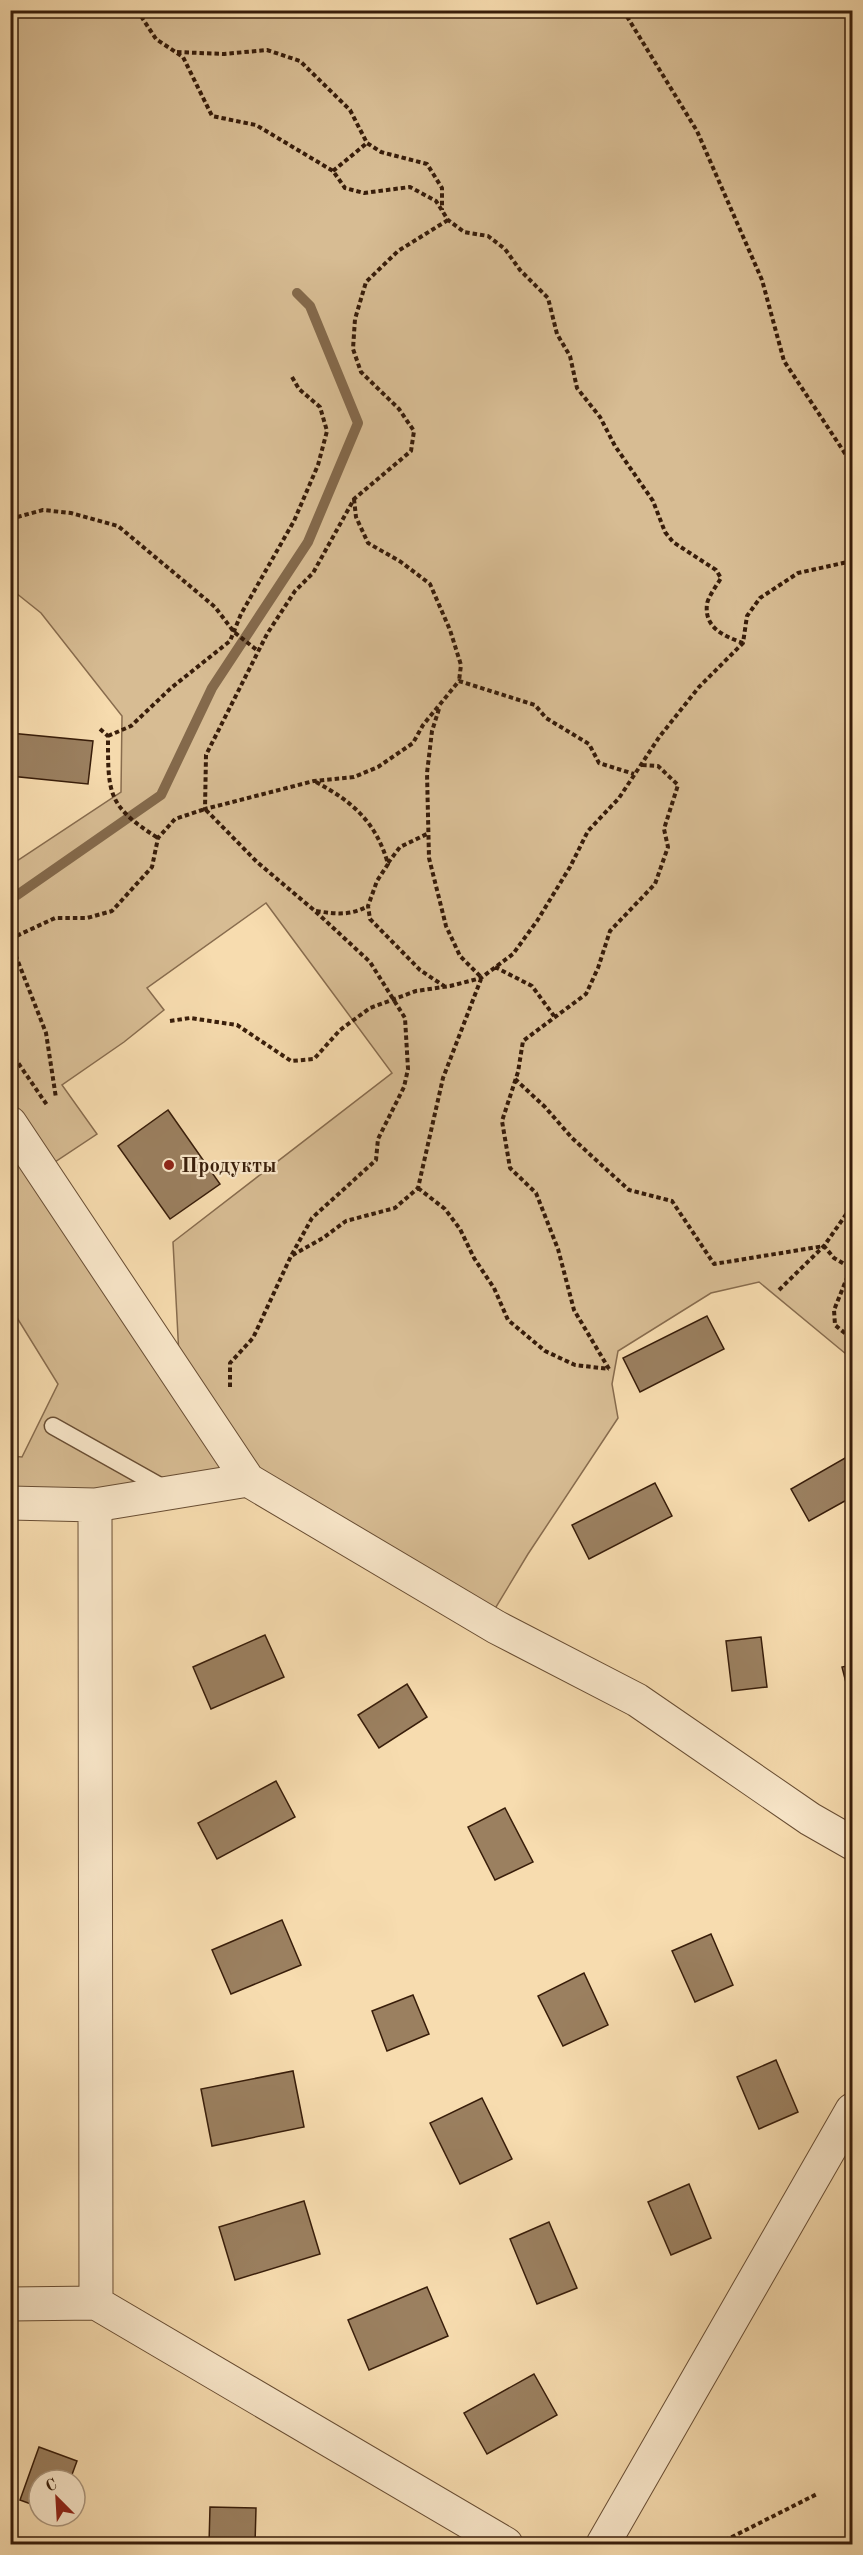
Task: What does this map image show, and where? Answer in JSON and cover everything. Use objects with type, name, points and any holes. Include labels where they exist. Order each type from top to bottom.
[{"type":"street","points":[[10,1124],[248,1480],[496,1627],[637,1700],[810,1819],[852,1843]]},
{"type":"street","points":[[10,1503],[95,1505],[248,1480]]},
{"type":"street","points":[[95,1505],[96,2303]]},
{"type":"street","points":[[603,2544],[852,2110]]},
{"type":"street","points":[[10,2304],[96,2303],[506,2544]]},
{"type":"lane","points":[[53,1426],[170,1492]]},
{"type":"path","points":[[137,10],[156,39],[183,57],[212,116],[256,125],[333,171],[345,188],[364,193],[410,187],[436,201],[448,220],[464,232],[488,236],[505,249],[520,270],[548,298],[557,334],[570,356],[577,388],[600,417],[615,446],[653,501],[665,532],[673,542],[716,570],[721,579],[707,602],[710,624],[721,634],[742,643]]},
{"type":"path","points":[[623,10],[697,131],[762,280],[784,361],[852,464]]},
{"type":"path","points":[[176,52],[224,54],[267,50],[300,61],[350,110],[367,143],[381,152],[427,164],[442,188],[442,211]]},
{"type":"path","points":[[333,171],[367,143]]},
{"type":"path","points":[[230,1392],[230,1363],[253,1338],[291,1256],[312,1218],[376,1160],[378,1139],[404,1087],[408,1069],[405,1018],[370,962],[315,911],[256,862],[205,809],[206,754],[267,634],[296,591],[314,573],[354,499],[411,451],[414,431],[399,409],[361,372],[352,348],[355,319],[366,282],[398,251],[448,220]]},
{"type":"path","points":[[108,736],[131,726],[179,681],[230,640],[241,614],[294,521],[318,465],[327,431],[320,407],[298,389],[292,377]]},
{"type":"path","points":[[56,1098],[46,1033],[10,940],[55,918],[87,918],[112,911],[152,867],[158,838],[175,819],[314,781],[354,777],[378,767],[413,743],[423,725],[459,681],[461,665],[450,630],[430,584],[401,562],[368,543],[356,517],[354,499]]},
{"type":"path","points":[[10,519],[43,510],[70,513],[118,526],[215,607],[234,632],[258,651]]},
{"type":"path","points":[[170,1021],[190,1018],[237,1026],[291,1061],[314,1059],[340,1030],[370,1008],[416,992],[481,978],[513,954],[537,921],[570,867],[588,831],[619,798],[640,765],[699,687],[742,643],[747,616],[760,598],[798,573],[852,561]]},
{"type":"path","points":[[459,681],[535,705],[546,718],[589,744],[599,763],[634,774]]},
{"type":"path","points":[[440,706],[432,731],[428,773],[429,858],[446,926],[460,956],[481,978]]},
{"type":"path","points":[[100,729],[108,736],[110,788],[115,803],[135,823],[158,838]]},
{"type":"path","points":[[418,1188],[445,1209],[460,1229],[474,1258],[494,1288],[508,1320],[545,1351],[575,1365],[609,1369],[574,1310],[558,1249],[536,1193],[510,1168],[502,1121],[515,1079],[523,1041],[586,994],[598,968],[610,931],[655,884],[668,847],[664,829],[678,785],[658,766],[640,765]]},
{"type":"path","points":[[314,781],[342,796],[364,815],[382,842],[388,864]]},
{"type":"path","points":[[429,832],[400,847],[377,881],[368,906],[370,919],[420,970],[445,987]]},
{"type":"path","points":[[315,911],[338,915],[356,913],[368,906]]},
{"type":"path","points":[[495,967],[531,986],[554,1016]]},
{"type":"path","points":[[291,1256],[323,1238],[346,1221],[395,1208],[418,1188],[443,1078],[481,978]]},
{"type":"path","points":[[10,1051],[47,1105]]},
{"type":"path","points":[[515,1079],[572,1138],[629,1190],[672,1200],[714,1264],[824,1246]]},
{"type":"path","points":[[779,1290],[824,1246],[852,1206]]},
{"type":"path","points":[[824,1246],[834,1258],[850,1268],[834,1310],[835,1325],[852,1339]]},
{"type":"path","points":[[718,2544],[817,2494]]},
{"type":"shaded area","points":[[11,11],[852,11],[852,1359],[759,1282],[711,1293],[618,1351],[612,1384],[618,1418],[528,1554],[487,1622],[257,1485],[11,1503],[11,1456],[22,1457],[58,1384],[11,1308],[11,865],[121,792],[122,716],[41,613],[11,589]],"holes":[[[266,903],[392,1073],[173,1242],[180,1375],[43,1170],[97,1134],[62,1085],[124,1042],[164,1010],[147,988]]]},
{"type":"building","points":[[10,733],[93,741],[88,784],[10,776]]},
{"type":"building","name":"Продукты","points":[[168,1110],[220,1184],[170,1219],[118,1146]]},
{"type":"building","points":[[707,1316],[724,1349],[640,1392],[623,1358]]},
{"type":"building","points":[[852,1454],[852,1497],[809,1521],[791,1489]]},
{"type":"building","points":[[655,1483],[672,1516],[589,1559],[572,1525]]},
{"type":"building","points":[[265,1635],[284,1677],[211,1709],[193,1667]]},
{"type":"building","points":[[761,1637],[767,1687],[732,1691],[726,1641]]},
{"type":"building","points":[[852,1665],[852,1706],[842,1667]]},
{"type":"building","points":[[407,1684],[427,1717],[379,1748],[358,1715]]},
{"type":"building","points":[[276,1781],[295,1817],[217,1859],[198,1823]]},
{"type":"building","points":[[505,1808],[533,1862],[495,1880],[468,1827]]},
{"type":"building","points":[[282,1920],[301,1965],[231,1994],[212,1950]]},
{"type":"building","points":[[711,1934],[733,1985],[695,2002],[672,1951]]},
{"type":"building","points":[[584,1973],[608,2025],[563,2046],[538,1996]]},
{"type":"building","points":[[413,1995],[429,2034],[387,2051],[372,2011]]},
{"type":"building","points":[[776,2060],[798,2112],[759,2129],[737,2077]]},
{"type":"building","points":[[293,2071],[304,2127],[212,2146],[201,2089]]},
{"type":"building","points":[[482,2098],[512,2159],[460,2184],[430,2123]]},
{"type":"building","points":[[689,2184],[711,2238],[671,2255],[648,2202]]},
{"type":"building","points":[[304,2201],[320,2254],[235,2280],[219,2227]]},
{"type":"building","points":[[549,2222],[577,2288],[537,2304],[510,2239]]},
{"type":"building","points":[[427,2287],[448,2336],[369,2370],[348,2320]]},
{"type":"building","points":[[534,2374],[557,2415],[487,2454],[464,2413]]},
{"type":"building","points":[[39,2447],[77,2461],[74,2468],[31,2468]]},
{"type":"building","points":[[27,2480],[27,2503],[20,2500]]},
{"type":"building","points":[[210,2507],[256,2508],[255,2544],[209,2544]]},
{"type":"waterway","points":[[10,900],[161,795],[212,688],[308,542],[358,423],[310,306],[297,293]]},
{"type":"place","name":"Продукты","points":[[169,1165]]}]
